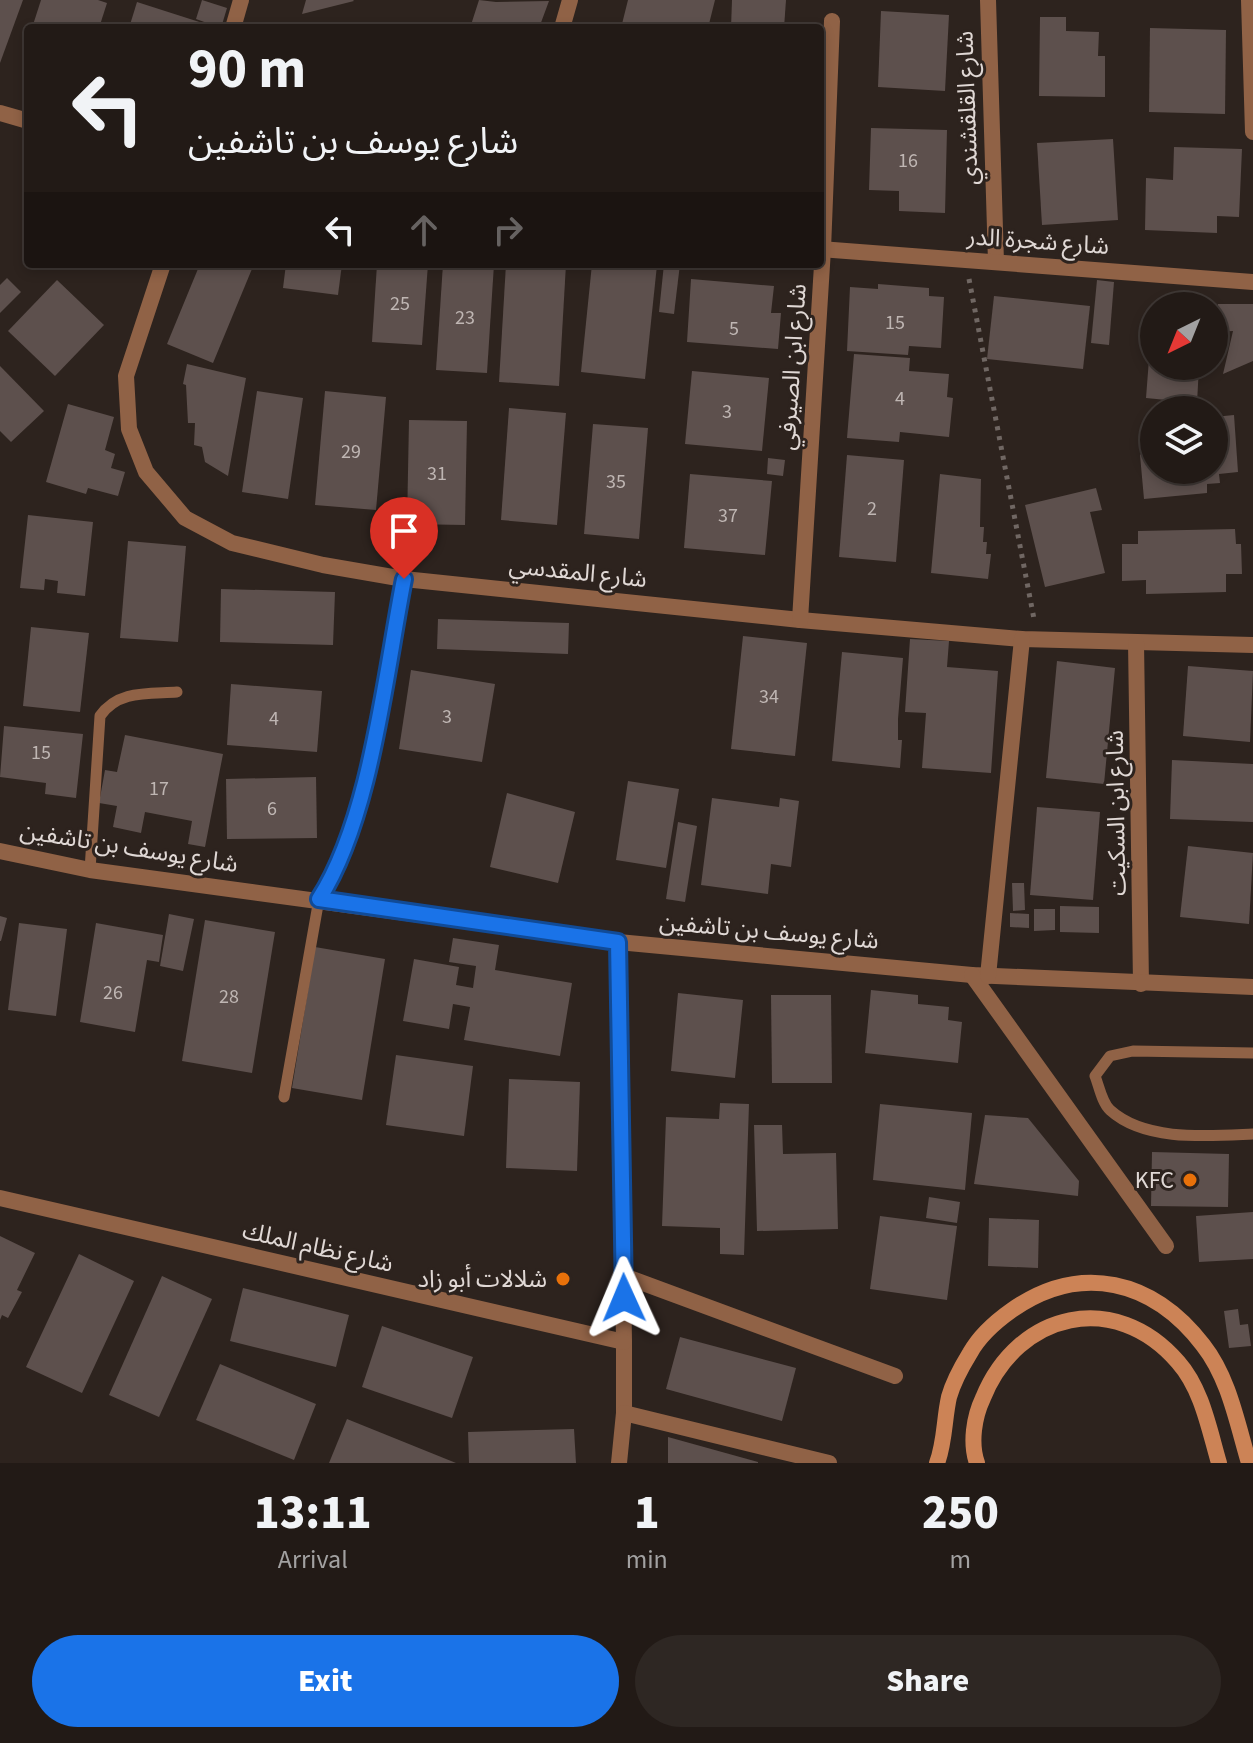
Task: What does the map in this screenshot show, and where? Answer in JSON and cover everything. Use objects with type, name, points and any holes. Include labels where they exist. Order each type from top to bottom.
[{"type":"main road","points":[[937,1463],[949,1395],[971,1351],[992,1324],[1048,1290],[1075,1282],[1125,1286],[1162,1303],[1204,1346],[1228,1394],[1249,1463]]},
{"type":"main road","points":[[977,1463],[974,1428],[992,1374],[1012,1351],[1044,1329],[1090,1317],[1113,1320],[1150,1336],[1178,1361],[1200,1401],[1219,1463]]},
{"type":"street","points":[[234,24],[241,0]]},
{"type":"street","points":[[563,24],[570,0]]},
{"type":"street","name":"شارع القلقشندي","points":[[988,0],[996,262]]},
{"type":"street","points":[[1249,0],[1253,132]]},
{"type":"street","name":"شارع ابن الصيرفي","points":[[824,203],[832,21]]},
{"type":"street","points":[[0,113],[24,120]]},
{"type":"street","name":"شارع شجرة الدر","points":[[824,249],[1253,282]]},
{"type":"street","name":"شارع المقدسي","points":[[162,268],[126,376],[129,429],[146,472],[185,518],[232,543],[323,565],[404,579],[800,620],[1030,639],[1253,645]]},
{"type":"street","name":"شارع ابن الصيرفي","points":[[800,620],[821,268]]},
{"type":"street","points":[[319,899],[332,879],[353,829],[404,579]]},
{"type":"street","points":[[1030,639],[980,976],[1166,1246]]},
{"type":"street","name":"شارع ابن السكيت","points":[[1136,642],[1141,984]]},
{"type":"street","name":"شارع يوسف بن تاشفين","points":[[0,851],[90,870],[618,942],[980,976],[1253,987]]},
{"type":"street","points":[[618,942],[624,1276],[624,1413],[619,1463]]},
{"type":"street","name":"شارع نظام الملك","points":[[0,1198],[624,1342]]},
{"type":"street","points":[[624,1276],[895,1376]]},
{"type":"street","points":[[624,1413],[829,1463]]},
{"type":"lane","points":[[90,870],[100,716],[109,703],[124,696],[177,692]]},
{"type":"lane","points":[[284,1097],[319,899]]},
{"type":"lane","points":[[1253,1053],[1133,1051],[1110,1056],[1095,1076],[1108,1108],[1138,1128],[1209,1136],[1253,1134]]},
{"type":"path","points":[[965,260],[1030,639]]},
{"type":"building","points":[[0,0],[23,0],[0,63]]},
{"type":"building","points":[[41,0],[98,0],[107,3],[100,24],[33,24]]},
{"type":"building","points":[[202,0],[227,8],[222,24],[196,19]]},
{"type":"building","points":[[306,0],[353,0],[354,1],[302,14]]},
{"type":"building","points":[[479,0],[549,1],[540,24],[471,24]]},
{"type":"building","points":[[628,0],[715,0],[709,24],[622,24]]},
{"type":"building","points":[[732,0],[786,0],[784,24],[731,24]]},
{"type":"building","points":[[137,2],[206,24],[130,24]]},
{"type":"building","points":[[881,11],[949,15],[945,91],[878,87]]},
{"type":"building","points":[[1040,17],[1066,17],[1066,31],[1099,32],[1098,56],[1105,56],[1105,97],[1039,96]]},
{"type":"building","points":[[1150,28],[1226,30],[1225,114],[1149,112]]},
{"type":"building","points":[[871,128],[947,130],[945,213],[899,211],[899,191],[869,190]]},
{"type":"building","points":[[1113,139],[1118,220],[1042,225],[1037,143]]},
{"type":"building","points":[[1174,147],[1242,149],[1239,217],[1217,216],[1217,233],[1145,230],[1146,178],[1173,180]]},
{"type":"building","points":[[198,268],[252,268],[213,363],[167,344]]},
{"type":"building","points":[[286,268],[341,268],[338,295],[283,288]]},
{"type":"building","points":[[377,268],[428,268],[422,345],[372,342]]},
{"type":"building","points":[[443,268],[494,268],[487,373],[436,370]]},
{"type":"building","points":[[506,268],[566,268],[559,386],[499,382]]},
{"type":"building","points":[[592,268],[657,268],[645,379],[581,372]]},
{"type":"building","points":[[664,268],[680,268],[674,314],[659,312]]},
{"type":"building","points":[[7,278],[21,292],[0,313],[0,285]]},
{"type":"building","points":[[691,279],[774,286],[771,313],[781,313],[778,349],[687,342]]},
{"type":"building","points":[[57,280],[104,325],[55,376],[8,331]]},
{"type":"building","points":[[1097,280],[1114,282],[1109,345],[1091,343]]},
{"type":"building","points":[[878,284],[929,288],[929,296],[944,297],[941,348],[909,346],[908,355],[847,351],[850,287],[878,289]]},
{"type":"building","points":[[994,296],[1090,306],[1083,369],[987,359]]},
{"type":"building","points":[[1228,304],[1253,304],[1253,361],[1228,372],[1228,352],[1233,331],[1228,331]]},
{"type":"building","points":[[854,354],[910,358],[909,371],[949,374],[947,397],[953,398],[949,437],[900,432],[899,442],[847,438]]},
{"type":"building","points":[[187,364],[246,378],[228,476],[205,462],[202,447],[194,445],[195,423],[188,423],[186,385],[183,384]]},
{"type":"building","points":[[0,366],[44,411],[11,442],[0,431]]},
{"type":"building","points":[[692,371],[769,378],[762,451],[685,444]]},
{"type":"building","points":[[1147,380],[1198,380],[1197,396],[1146,396]]},
{"type":"building","points":[[257,391],[303,398],[288,499],[242,492]]},
{"type":"building","points":[[325,391],[386,397],[376,510],[315,505]]},
{"type":"building","points":[[68,404],[114,417],[105,450],[115,454],[111,468],[125,472],[118,496],[88,488],[86,494],[46,482]]},
{"type":"building","points":[[509,408],[566,413],[557,525],[501,520]]},
{"type":"building","points":[[1234,415],[1238,472],[1228,473],[1228,416]]},
{"type":"building","points":[[409,420],[467,421],[465,525],[407,524]]},
{"type":"building","points":[[593,424],[648,428],[639,539],[584,534]]},
{"type":"building","points":[[847,455],[904,460],[896,562],[839,557]]},
{"type":"building","points":[[768,458],[785,460],[783,476],[767,474]]},
{"type":"building","points":[[690,474],[772,481],[765,555],[684,548]]},
{"type":"building","points":[[940,474],[981,479],[980,527],[984,527],[986,554],[991,554],[988,579],[931,573]]},
{"type":"building","points":[[1143,484],[1207,484],[1207,493],[1144,499]]},
{"type":"building","points":[[1096,488],[1102,510],[1090,512],[1105,573],[1045,587],[1025,505]]},
{"type":"building","points":[[28,515],[93,522],[85,596],[57,593],[58,581],[45,579],[44,590],[20,588]]},
{"type":"building","points":[[1235,529],[1236,544],[1241,544],[1242,574],[1226,574],[1226,592],[1146,594],[1146,580],[1122,581],[1122,544],[1138,544],[1138,531]]},
{"type":"building","points":[[128,541],[186,546],[178,642],[120,638]]},
{"type":"building","points":[[221,589],[335,592],[333,645],[220,642]]},
{"type":"building","points":[[438,619],[569,623],[568,654],[437,649]]},
{"type":"building","points":[[31,627],[89,633],[80,712],[23,706]]},
{"type":"building","points":[[743,636],[807,643],[795,756],[731,749]]},
{"type":"building","points":[[910,639],[949,641],[947,667],[998,671],[991,773],[922,768],[926,713],[905,712]]},
{"type":"building","points":[[842,652],[903,658],[898,719],[898,740],[902,740],[900,768],[832,761]]},
{"type":"building","points":[[1057,661],[1115,668],[1104,784],[1046,778]]},
{"type":"building","points":[[1188,666],[1253,671],[1250,742],[1183,736]]},
{"type":"building","points":[[411,670],[495,684],[482,762],[399,749]]},
{"type":"building","points":[[231,684],[322,691],[317,752],[227,745]]},
{"type":"building","points":[[4,726],[83,734],[76,798],[45,794],[46,783],[0,777]]},
{"type":"building","points":[[125,735],[223,754],[205,847],[188,844],[192,821],[145,812],[141,833],[113,827],[117,806],[99,803],[105,770],[117,772]]},
{"type":"building","points":[[1172,760],[1253,764],[1253,822],[1170,819]]},
{"type":"building","points":[[316,777],[317,838],[227,839],[226,779]]},
{"type":"building","points":[[628,781],[679,789],[666,868],[616,860]]},
{"type":"building","points":[[507,793],[575,812],[558,883],[490,867]]},
{"type":"building","points":[[712,798],[779,807],[780,798],[799,801],[791,867],[771,864],[768,894],[701,885]]},
{"type":"building","points":[[1037,807],[1100,812],[1093,900],[1030,895]]},
{"type":"building","points":[[678,822],[697,826],[685,902],[666,899]]},
{"type":"building","points":[[1188,846],[1253,853],[1249,924],[1180,917]]},
{"type":"building","points":[[1012,883],[1024,883],[1025,910],[1013,911]]},
{"type":"building","points":[[1060,906],[1099,907],[1099,933],[1060,932]]},
{"type":"building","points":[[1034,909],[1055,909],[1055,930],[1034,931]]},
{"type":"building","points":[[1010,913],[1029,914],[1029,928],[1010,927]]},
{"type":"building","points":[[169,914],[194,919],[183,971],[160,966]]},
{"type":"building","points":[[0,916],[7,918],[1,941],[0,941]]},
{"type":"building","points":[[205,920],[275,932],[252,1073],[182,1061]]},
{"type":"building","points":[[19,923],[67,929],[56,1016],[8,1010]]},
{"type":"building","points":[[96,923],[163,935],[159,962],[147,960],[135,1032],[80,1022]]},
{"type":"building","points":[[453,938],[499,945],[495,970],[572,983],[560,1056],[464,1040],[470,1007],[453,1004],[449,1029],[403,1021],[414,959],[459,967],[456,985],[473,988],[476,966],[449,962]]},
{"type":"building","points":[[315,947],[385,959],[362,1100],[292,1088]]},
{"type":"building","points":[[871,990],[918,995],[918,1004],[949,1007],[948,1020],[962,1022],[958,1063],[865,1053]]},
{"type":"building","points":[[678,993],[743,1000],[735,1078],[671,1071]]},
{"type":"building","points":[[771,995],[831,995],[832,1083],[772,1083]]},
{"type":"building","points":[[396,1055],[473,1066],[464,1136],[386,1125]]},
{"type":"building","points":[[509,1079],[580,1082],[577,1171],[506,1168]]},
{"type":"building","points":[[720,1103],[749,1104],[744,1255],[720,1254],[720,1228],[662,1226],[666,1117],[719,1119]]},
{"type":"building","points":[[880,1104],[972,1113],[965,1190],[873,1180]]},
{"type":"building","points":[[985,1115],[1028,1118],[1079,1181],[1078,1196],[974,1184]]},
{"type":"building","points":[[754,1125],[782,1125],[783,1154],[836,1153],[838,1229],[757,1231]]},
{"type":"building","name":"KFC","points":[[1152,1152],[1229,1154],[1228,1207],[1151,1206]]},
{"type":"building","points":[[929,1197],[960,1202],[957,1223],[926,1218]]},
{"type":"building","points":[[1253,1212],[1253,1259],[1199,1262],[1196,1216]]},
{"type":"building","points":[[880,1216],[957,1226],[947,1300],[870,1289]]},
{"type":"building","points":[[989,1218],[1039,1220],[1038,1268],[988,1266]]},
{"type":"building","points":[[0,1236],[35,1253],[17,1290],[22,1292],[8,1318],[2,1315],[0,1320]]},
{"type":"building","points":[[79,1254],[134,1281],[82,1393],[26,1367]]},
{"type":"building","points":[[162,1276],[212,1299],[159,1417],[109,1395]]},
{"type":"building","points":[[243,1288],[349,1315],[336,1367],[230,1341]]},
{"type":"building","points":[[1238,1309],[1240,1325],[1248,1324],[1251,1346],[1229,1348],[1224,1311]]},
{"type":"building","points":[[382,1326],[473,1357],[452,1418],[362,1387]]},
{"type":"building","points":[[680,1337],[796,1368],[782,1421],[666,1389]]},
{"type":"building","points":[[220,1364],[316,1404],[294,1460],[196,1420]]},
{"type":"building","points":[[347,1419],[456,1463],[329,1463]]},
{"type":"building","points":[[574,1429],[576,1463],[469,1463],[468,1432]]},
{"type":"building","points":[[668,1437],[758,1462],[758,1463],[668,1463]]},
{"type":"place","name":"KFC","points":[[1190,1180]]},
{"type":"place","name":"شلالات أبو زاد","points":[[563,1279]]},
{"type":"route","points":[[404,579],[353,829],[332,879],[319,899],[618,942],[624,1298]]}]
